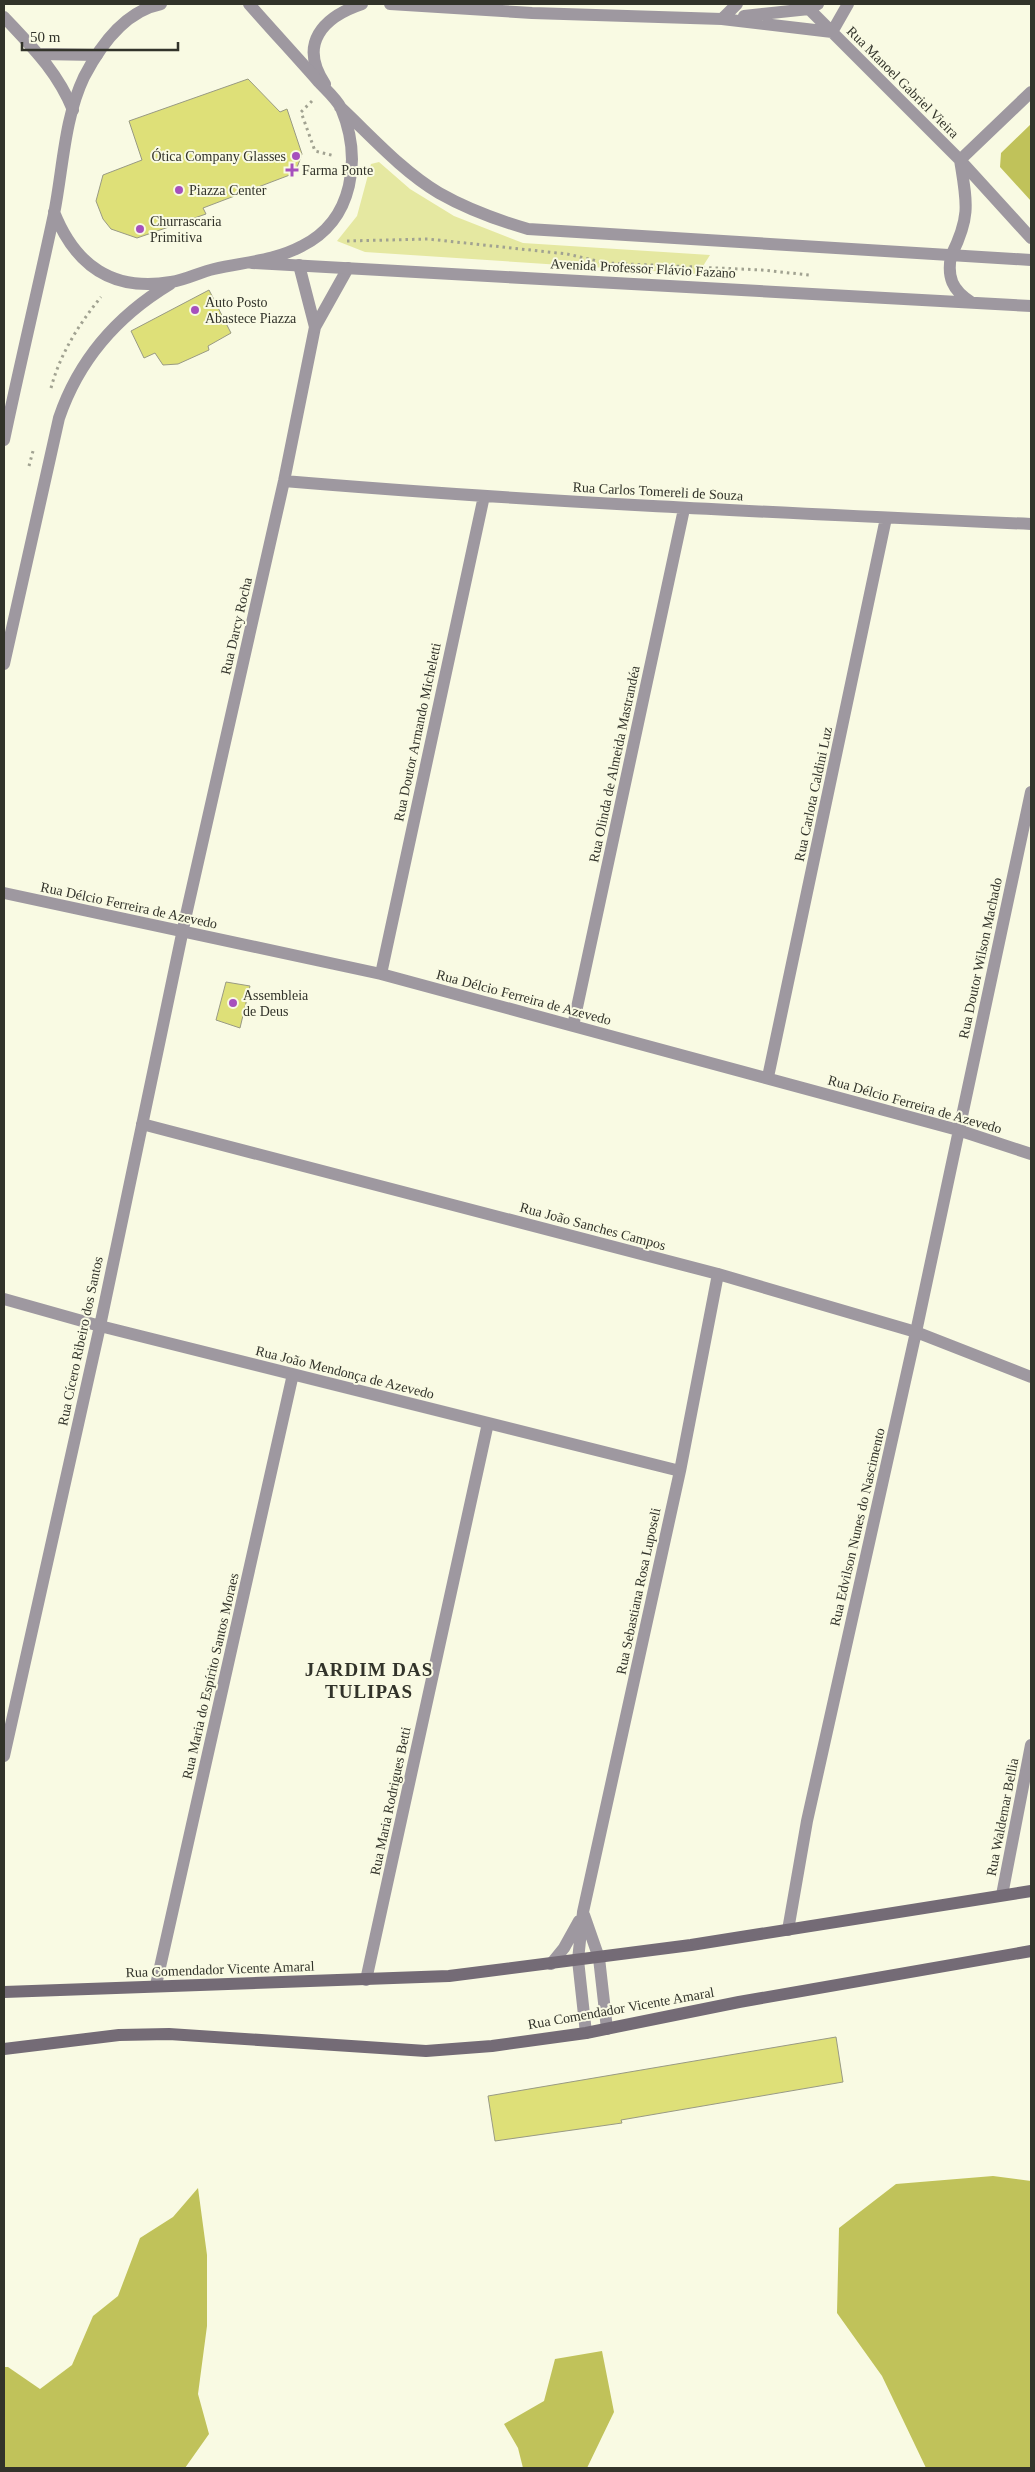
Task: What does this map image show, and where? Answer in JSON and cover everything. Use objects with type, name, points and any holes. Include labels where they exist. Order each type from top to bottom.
[{"type":"main road","name":"Rua Comendador Vicente Amaral","points":[[4,1992],[156,1985],[449,1976],[599,1958],[1031,1891]]},
{"type":"main road","name":"Rua Comendador Vicente Amaral","points":[[4,2049],[120,2035],[169,2034],[426,2051],[492,2046],[586,2033],[758,1998],[1031,1950]]},
{"type":"street","points":[[4,440],[54,212],[73,110],[84,78],[108,39],[129,19],[148,8],[161,4]]},
{"type":"street","points":[[249,4],[340,107],[410,171],[437,192],[482,214],[528,228],[1031,260]]},
{"type":"street","points":[[54,212],[70,244],[89,266],[100,273],[129,282],[146,284],[174,282],[214,269],[252,263],[302,246],[320,233],[339,213],[346,199],[351,179],[353,157],[350,136],[340,107],[319,74],[313,54],[321,30],[330,20],[342,11],[362,4]]},
{"type":"street","points":[[390,4],[420,4],[532,13],[722,19],[832,32],[848,4]]},
{"type":"street","points":[[523,4],[532,13]]},
{"type":"street","points":[[722,19],[737,4]]},
{"type":"street","points":[[722,19],[811,5]]},
{"type":"street","name":"Rua Manoel Gabriel Vieira","points":[[811,5],[832,32],[960,160],[1031,238]]},
{"type":"street","points":[[4,17],[39,54],[59,80],[73,110]]},
{"type":"street","points":[[39,54],[97,55]]},
{"type":"street","points":[[960,160],[1031,92]]},
{"type":"street","name":"Rua Manoel Gabriel Vieira","points":[[952,256],[964,229],[967,203],[960,160]]},
{"type":"street","points":[[952,256],[949,270],[952,284],[959,295],[971,302]]},
{"type":"street","name":"Avenida Professor Flávio Fazano","points":[[252,263],[1031,306]]},
{"type":"street","name":"Rua Darcy Rocha","points":[[299,265],[314,327]]},
{"type":"street","name":"Rua Darcy Rocha","points":[[183,931],[284,481],[314,327],[348,268]]},
{"type":"street","points":[[4,664],[57,427],[68,393],[85,360],[98,344],[137,306],[174,282]]},
{"type":"street","name":"Rua Carlos Tomereli de Souza","points":[[284,481],[684,508],[1031,524]]},
{"type":"street","name":"Rua Doutor Armando Micheletti","points":[[381,974],[484,496]]},
{"type":"street","name":"Rua Olinda de Almeida Mastrandéa","points":[[574,1026],[684,508]]},
{"type":"street","name":"Rua Carlota Caldini Luz","points":[[768,1077],[886,518]]},
{"type":"street","name":"Rua Doutor Wilson Machado","points":[[958,1130],[1031,792]]},
{"type":"street","name":"Rua Délcio Ferreira de Azevedo","points":[[4,893],[381,974],[768,1077],[958,1130],[1031,1154]]},
{"type":"street","name":"Rua Cícero Ribeiro dos Santos","points":[[4,1756],[100,1326],[183,931]]},
{"type":"street","name":"Rua João Sanches Campos","points":[[142,1124],[718,1274],[916,1332],[1031,1377]]},
{"type":"street","name":"Rua Edvilson Nunes do Nascimento","points":[[788,1930],[807,1820],[916,1332],[958,1130]]},
{"type":"street","name":"Rua Sebastiana Rosa Luposeli","points":[[586,2033],[578,1960],[583,1912],[680,1471],[718,1274]]},
{"type":"street","name":"Rua João Mendonça de Azevedo","points":[[4,1299],[100,1326],[680,1471]]},
{"type":"street","name":"Rua Maria do Espírito Santos Moraes","points":[[156,1985],[293,1374]]},
{"type":"street","name":"Rua Maria Rodrigues Betti","points":[[366,1980],[488,1423]]},
{"type":"street","name":"Rua Waldemar Bellia","points":[[1002,1895],[1031,1745]]},
{"type":"street","points":[[583,1912],[599,1958],[607,2029]]},
{"type":"street","name":"Rua Sebastiana Rosa Luposeli","points":[[551,1964],[572,1935],[583,1912]]},
{"type":"path","points":[[312,101],[301,112],[315,151],[336,156]]},
{"type":"path","points":[[347,241],[428,239],[567,254],[606,263],[762,270],[816,276]]},
{"type":"green space","points":[[379,162],[410,189],[454,216],[523,243],[710,255],[698,274],[365,252],[337,241],[357,216],[371,164]]},
{"type":"shaded area","points":[[1031,124],[1031,201],[1000,167],[1001,153]]},
{"type":"shaded area","points":[[993,2176],[1031,2181],[1031,2468],[926,2468],[882,2376],[837,2313],[839,2228],[896,2184]]},
{"type":"shaded area","points":[[198,2188],[207,2255],[207,2326],[198,2394],[209,2434],[185,2468],[4,2468],[4,2367],[8,2367],[40,2389],[72,2365],[93,2316],[118,2296],[140,2238],[173,2217]]},
{"type":"shaded area","points":[[602,2351],[614,2412],[587,2468],[523,2468],[518,2448],[504,2424],[544,2401],[555,2359]]},
{"type":"building","points":[[248,79],[280,112],[287,109],[302,154],[295,173],[203,208],[206,214],[137,238],[111,229],[103,219],[96,201],[103,175],[142,160],[129,121]]},
{"type":"building","name":"Auto Posto Abastece Piazza","points":[[209,290],[231,333],[208,346],[209,350],[178,364],[163,365],[155,353],[144,358],[131,331]]},
{"type":"building","name":"Assembleia de Deus","points":[[226,982],[250,986],[240,1028],[216,1020]]},
{"type":"building","points":[[836,2037],[843,2082],[621,2120],[622,2123],[495,2141],[488,2096]]},
{"type":"place","name":"Ótica Company Glasses","points":[[296,156]]},
{"type":"place","name":"Farma Ponte","points":[[292,170]]},
{"type":"place","name":"Piazza Center","points":[[179,190]]},
{"type":"place","name":"Churrascaria Primitiva","points":[[140,229]]},
{"type":"place","name":"Auto Posto Abastece Piazza","points":[[195,310]]},
{"type":"place","name":"Assembleia de Deus","points":[[233,1003]]},
{"type":"district","name":"JARDIM DAS TULIPAS","points":[[369,1680]]}]
